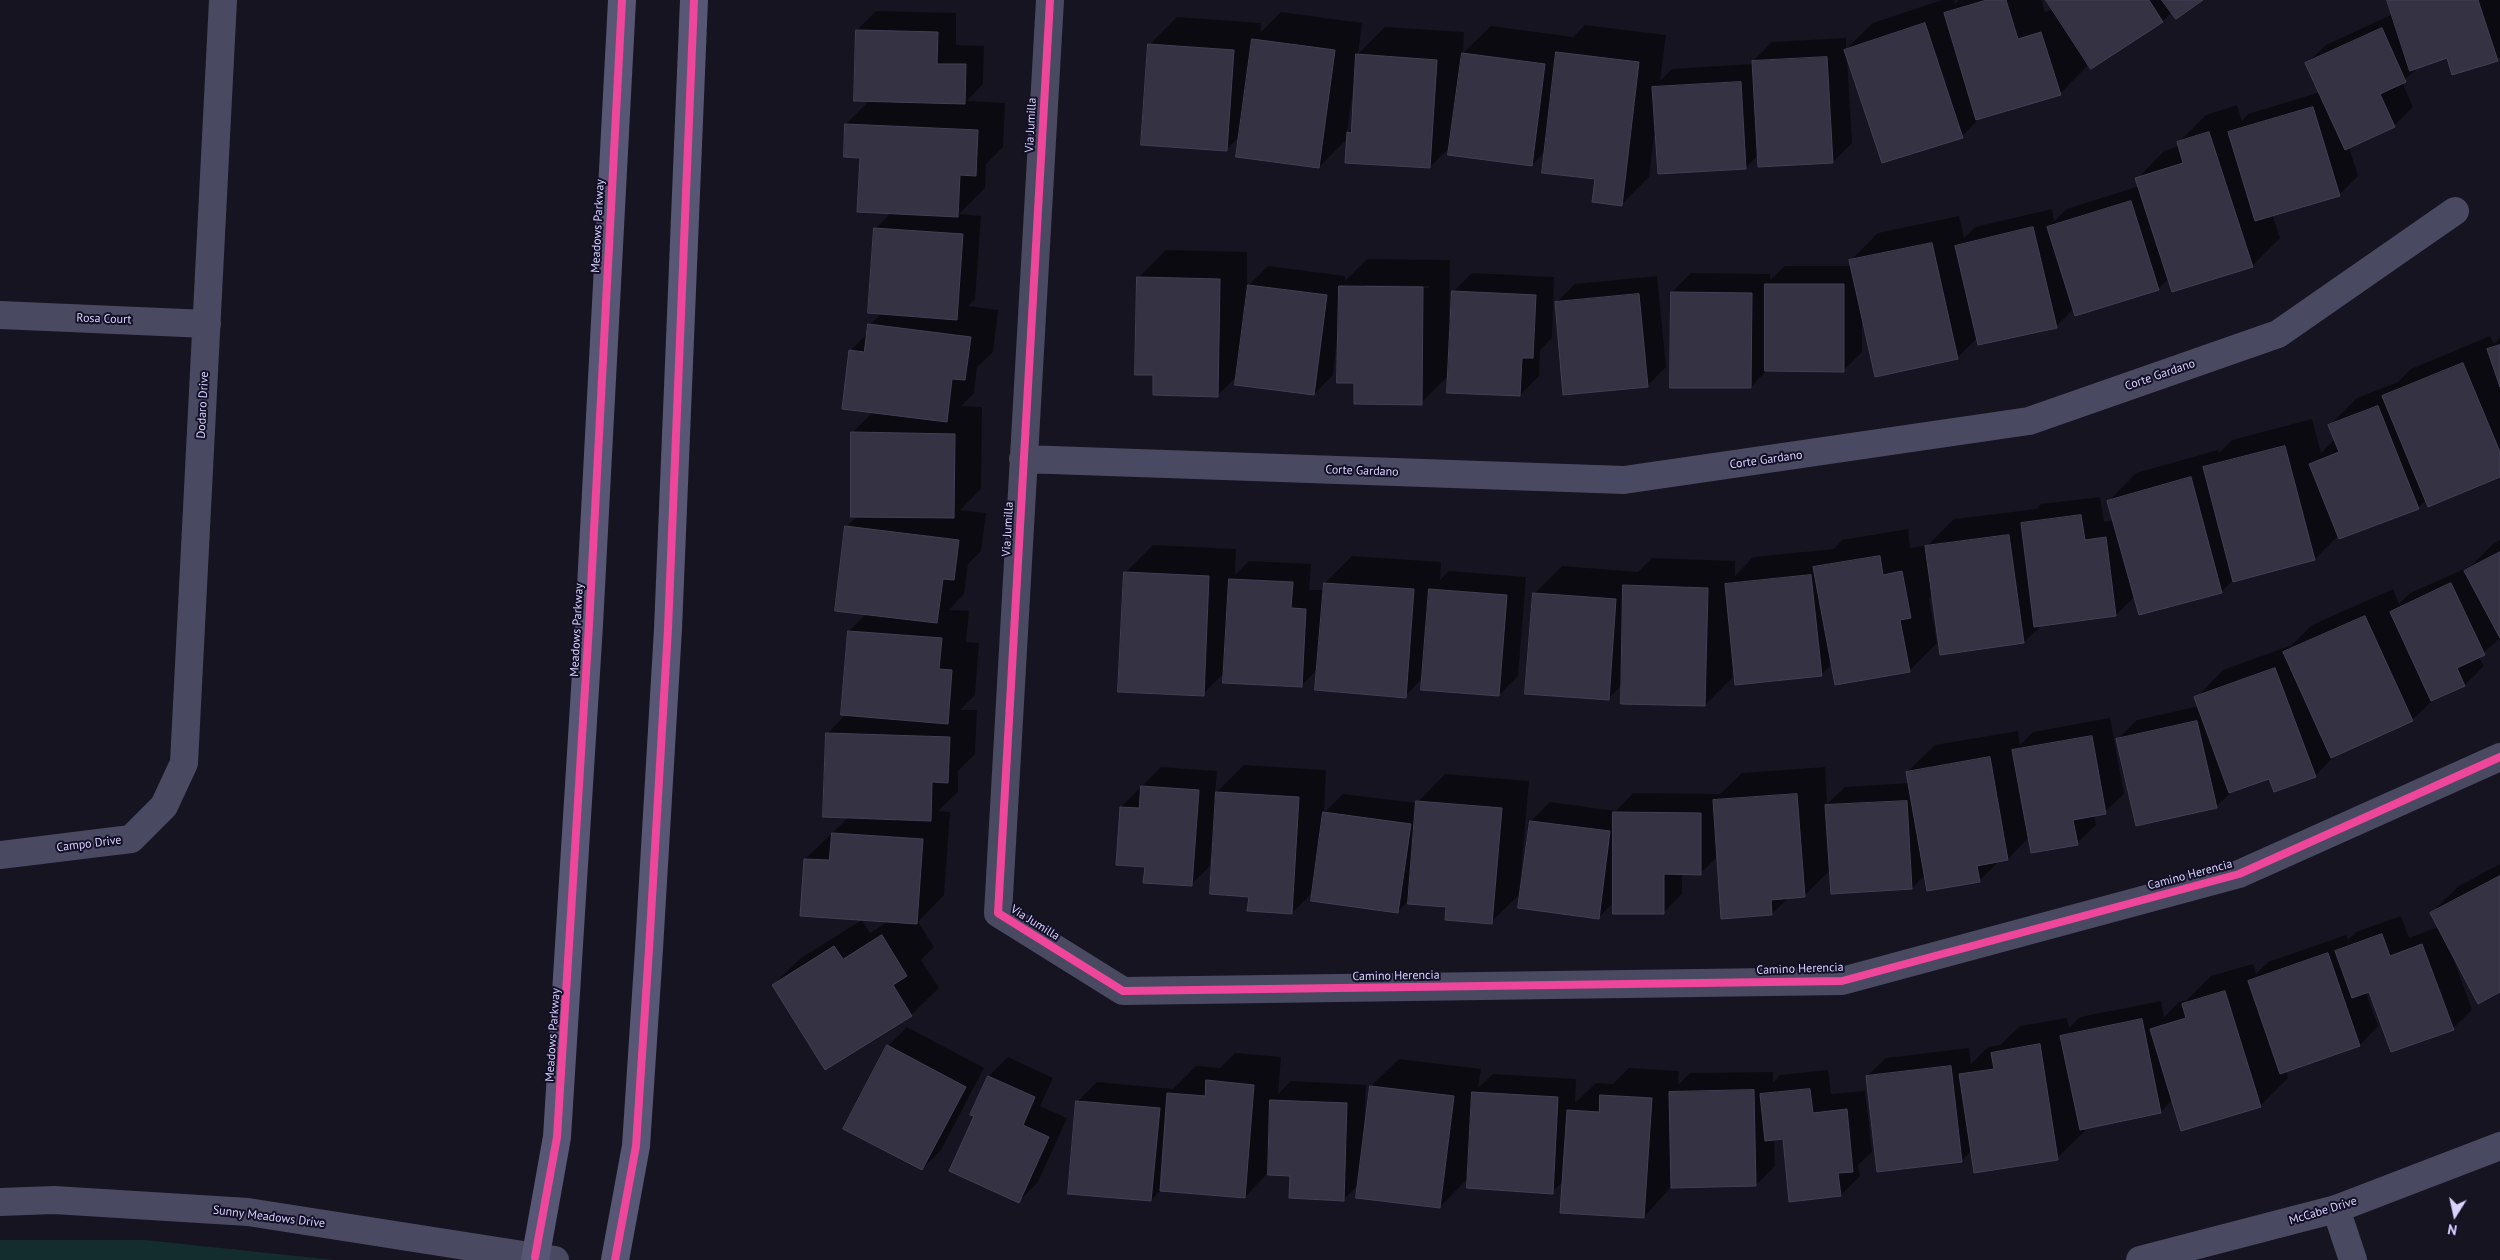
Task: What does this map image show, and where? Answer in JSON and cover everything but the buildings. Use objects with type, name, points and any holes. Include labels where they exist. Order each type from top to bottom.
[{"type":"main road","name":"Meadows Parkway","points":[[542,1259],[560,1098],[589,625],[622,0]]},
{"type":"main road","points":[[615,1260],[636,1146],[649,949],[668,619],[694,0]]},
{"type":"street","name":"Dodaro Drive","points":[[164,806],[184,763],[208,324],[223,0]]},
{"type":"street","name":"Via Jumilla","points":[[1050,0],[998,914],[1123,991]]},
{"type":"street","name":"Corte Gardano","points":[[1023,459],[1624,480],[2029,421],[2278,334],[2455,211]]},
{"type":"street","name":"Rosa Court","points":[[0,315],[208,324]]},
{"type":"street","name":"Camino Herencia","points":[[1123,991],[1842,981],[2239,874],[2500,757]]},
{"type":"street","name":"Campo Drive","points":[[0,854],[131,839],[164,806]]},
{"type":"street","name":"McCabe Drive","points":[[2140,1260],[2336,1209],[2500,1146]]},
{"type":"street","name":"Sunny Meadows Drive","points":[[0,1202],[54,1200],[248,1212],[542,1259]]},
{"type":"street","points":[[2336,1209],[2353,1260]]},
{"type":"green space","points":[[0,1240],[145,1240],[334,1260],[0,1260]]},
{"type":"cycle path","points":[[535,1257],[557,1137],[589,625],[622,0]]},
{"type":"cycle path","points":[[615,1260],[636,1146],[649,949],[668,629],[694,0]]},
{"type":"cycle path","points":[[1050,0],[998,913],[1123,991],[1842,981],[2239,874],[2500,757]]}]
